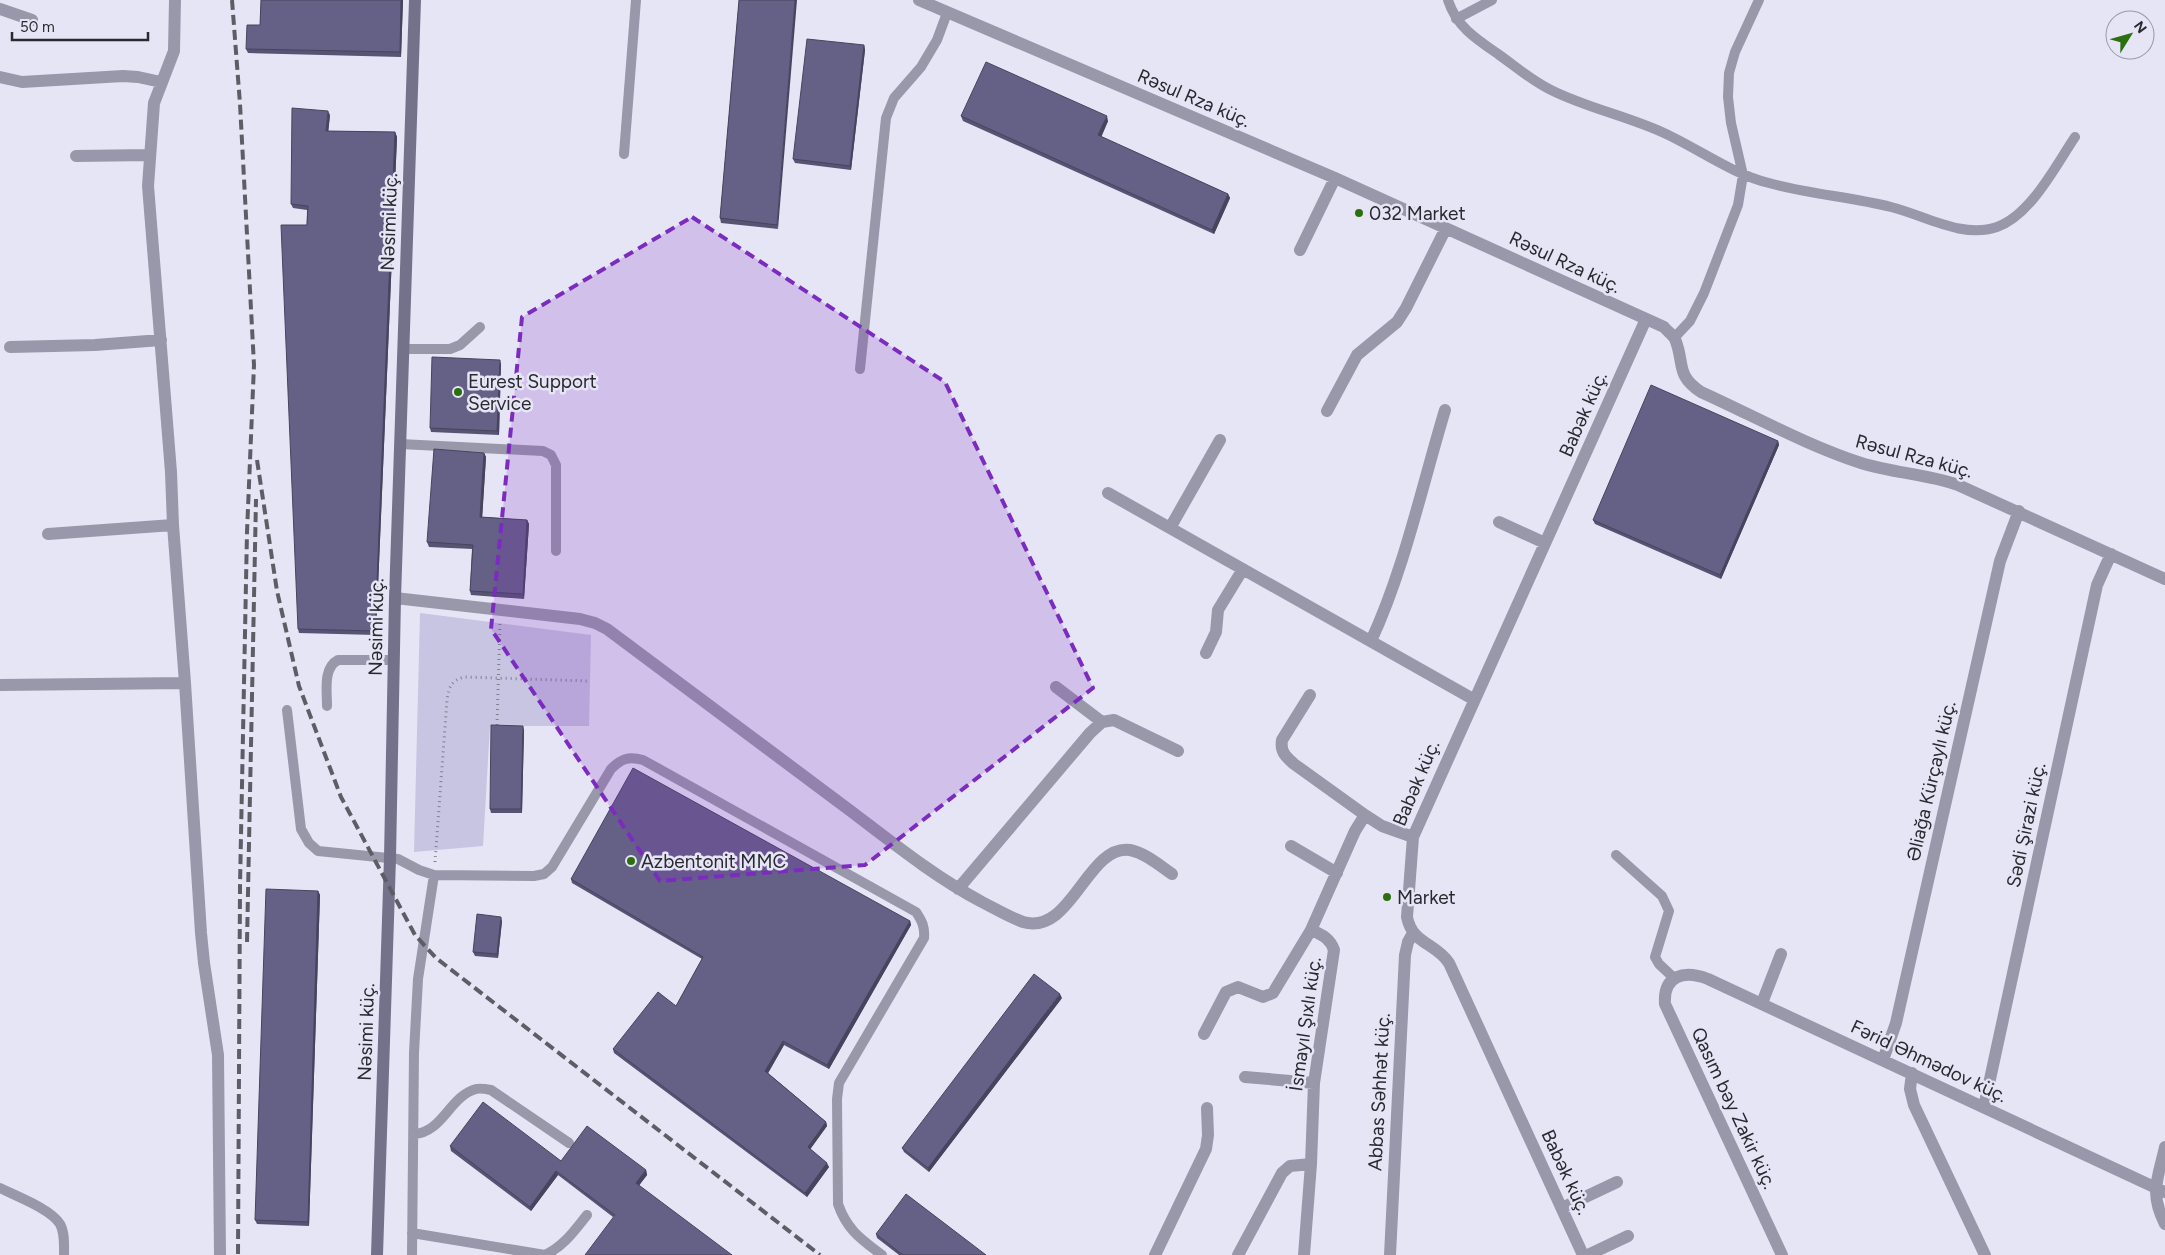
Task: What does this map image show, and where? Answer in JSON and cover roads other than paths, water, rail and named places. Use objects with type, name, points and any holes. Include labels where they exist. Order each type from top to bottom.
[{"type":"street","points":[[175,0],[174,51],[170,67],[161,82],[152,117],[148,186],[171,472],[173,525],[186,683],[204,964],[218,1054],[220,1255]]},
{"type":"street","name":"Nəsimi küç.","points":[[377,1255],[390,858],[395,598],[415,0]]},
{"type":"street","name":"Rəsul Rza küç.","points":[[919,0],[1335,178],[1664,327],[1674,338],[1684,375],[1691,385],[1701,392],[1841,456],[1887,470],[1934,477],[1958,485],[2019,511],[2165,579]]},
{"type":"street","points":[[0,9],[32,20]]},
{"type":"street","points":[[0,77],[22,82],[138,76],[161,82]]},
{"type":"street","points":[[76,156],[149,155]]},
{"type":"street","points":[[1300,250],[1335,178]]},
{"type":"street","points":[[1327,410],[1357,355],[1396,322],[1406,308],[1446,228]]},
{"type":"street","name":"Babək küç.","points":[[1583,1255],[1449,963],[1439,951],[1413,933],[1407,917],[1413,837],[1646,319]]},
{"type":"street","points":[[10,347],[94,345],[161,340]]},
{"type":"street","points":[[1371,641],[1382,618],[1394,582],[1444,410]]},
{"type":"street","points":[[1170,528],[1220,440]]},
{"type":"street","points":[[1108,493],[1473,700]]},
{"type":"street","name":"Əliağa Kürçaylı küç.","points":[[1883,1060],[1896,1023],[2000,561],[2019,511]]},
{"type":"street","points":[[1499,522],[1545,543]]},
{"type":"street","points":[[48,534],[173,525]]},
{"type":"street","name":"Sədi Şirazi küç.","points":[[1984,1107],[2097,585],[2111,554]]},
{"type":"street","points":[[1206,652],[1216,632],[1218,610],[1243,569]]},
{"type":"street","points":[[395,598],[595,622],[607,629],[935,875],[958,890],[1010,917],[1026,923],[1049,919],[1059,913],[1102,861],[1113,853],[1127,850],[1139,852],[1172,874]]},
{"type":"street","points":[[0,685],[186,683]]},
{"type":"street","points":[[1056,687],[1102,722]]},
{"type":"street","points":[[1310,696],[1282,740],[1281,748],[1285,756],[1382,826],[1413,837]]},
{"type":"street","points":[[958,890],[1090,733],[1102,722],[1114,720],[1178,751]]},
{"type":"street","name":"İsmayıl Şıxlı küç.","points":[[1304,1255],[1311,1164],[1314,1083],[1334,950],[1331,942],[1326,937],[1311,930],[1355,831],[1365,815]]},
{"type":"street","points":[[1291,846],[1337,873]]},
{"type":"street","points":[[1204,1034],[1226,992],[1238,987],[1263,997],[1273,993],[1311,930]]},
{"type":"street","name":"Abbas Səhhət küç.","points":[[1390,1255],[1405,955],[1408,942],[1413,933]]},
{"type":"street","points":[[1762,1003],[1781,954]]},
{"type":"street","name":"Fərid Əhmədov küç.","points":[[1675,979],[1684,974],[1695,974],[1762,1003],[2160,1190]]},
{"type":"street","name":"Qasım bəy Zakir küç.","points":[[1675,979],[1667,986],[1664,995],[1665,1004],[1782,1255]]},
{"type":"street","points":[[1912,1073],[1910,1089],[1914,1105],[1985,1255]]},
{"type":"street","points":[[1245,1077],[1314,1083]]},
{"type":"street","points":[[1154,1255],[1206,1149],[1208,1135],[1207,1108]]},
{"type":"street","points":[[2165,1147],[2160,1190],[2156,1202],[2165,1224]]},
{"type":"street","points":[[1238,1255],[1282,1173],[1290,1166],[1311,1164]]},
{"type":"street","points":[[1562,1208],[1617,1182]]},
{"type":"street","points":[[1588,1255],[1628,1236]]},
{"type":"lane","points":[[624,154],[636,0]]},
{"type":"lane","points":[[1448,0],[1456,19],[1474,38],[1549,89],[1582,104],[1661,132],[1696,148],[1743,174],[1768,183],[1892,207],[1957,228],[1976,230],[1997,227],[2016,216],[2031,202],[2075,137]]},
{"type":"lane","points":[[1456,19],[1492,0]]},
{"type":"lane","points":[[1674,338],[1690,321],[1704,293],[1738,205],[1743,174],[1731,123],[1728,97],[1729,73],[1735,52],[1759,0]]},
{"type":"lane","points":[[860,369],[886,118],[894,98],[925,60],[937,40],[947,13]]},
{"type":"lane","points":[[404,349],[450,349],[460,345],[480,327]]},
{"type":"lane","points":[[400,444],[542,451],[551,456],[556,465],[556,551]]},
{"type":"lane","points":[[326,706],[328,669],[332,663],[338,660],[394,660]]},
{"type":"lane","points":[[287,710],[301,830],[309,843],[318,851],[398,859],[434,875],[534,876],[544,874],[552,867],[611,769],[621,759],[633,757],[642,760],[916,912],[925,930],[924,938],[839,1083],[837,1099],[838,1204],[843,1219],[852,1232],[882,1255]]},
{"type":"lane","points":[[1616,855],[1666,902],[1669,911],[1656,957],[1659,964],[1675,979]]},
{"type":"lane","points":[[412,1255],[414,1053],[418,979],[434,875]]},
{"type":"lane","points":[[414,1134],[423,1134],[430,1129],[467,1093],[477,1088],[491,1090],[569,1143]]},
{"type":"lane","points":[[0,1188],[50,1213],[60,1224],[64,1238],[64,1255]]},
{"type":"lane","points":[[412,1233],[545,1255],[558,1249],[568,1240],[587,1215]]},
{"type":"railway","points":[[232,0],[240,104],[254,365],[247,532],[240,886],[238,1255]]},
{"type":"railway","points":[[257,460],[277,591],[299,686],[341,797],[415,935],[436,958],[820,1255]]},
{"type":"railway","points":[[247,942],[256,499]]},
{"type":"place","name":"032 Market","points":[[1359,213]]},
{"type":"place","name":"Eurest Support Service","points":[[458,392]]},
{"type":"place","name":"Azbentonit MMC","points":[[631,861]]},
{"type":"place","name":"Market","points":[[1387,897]]}]
